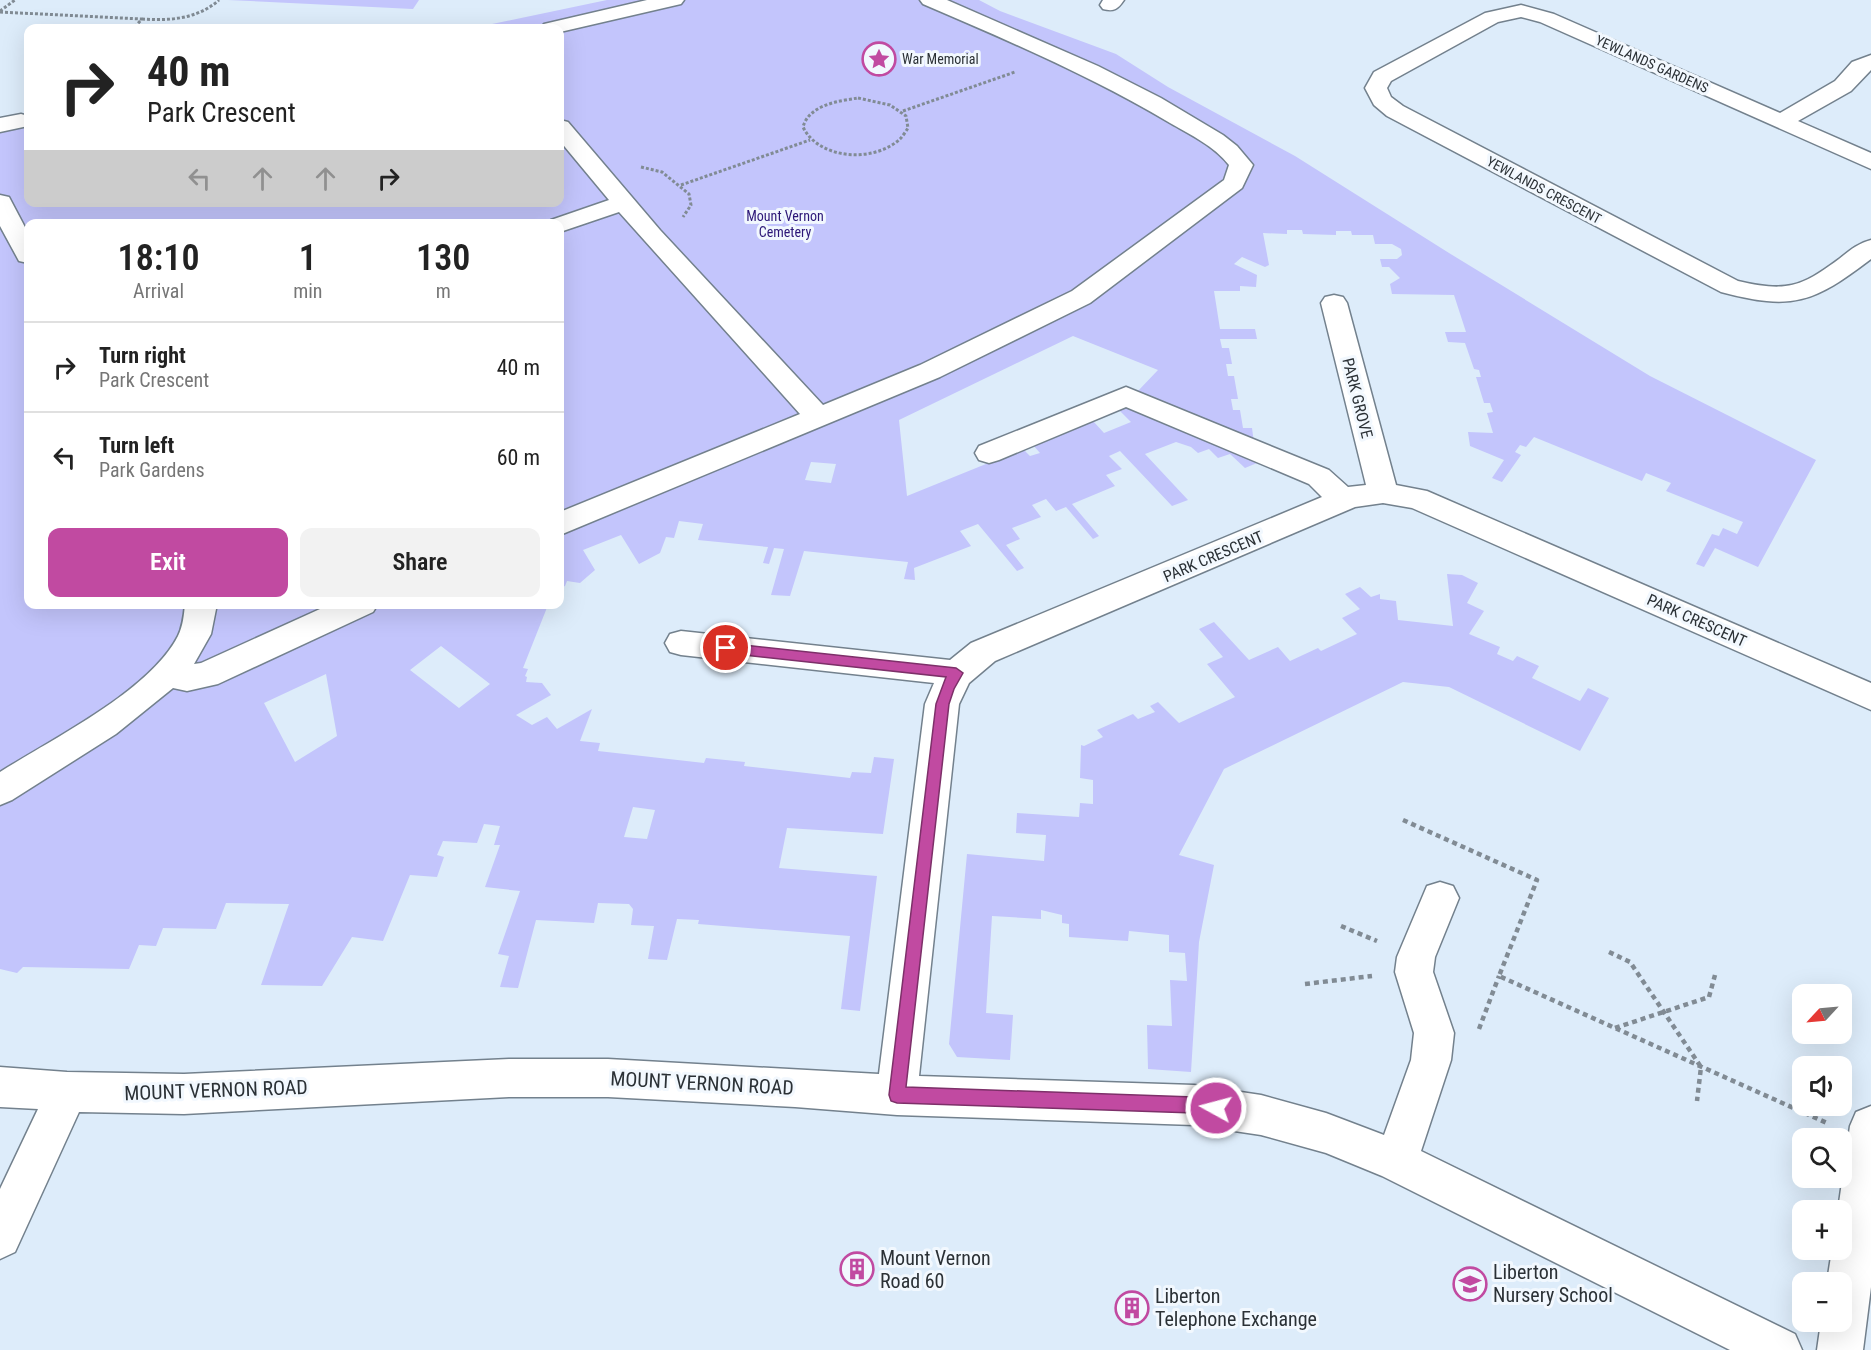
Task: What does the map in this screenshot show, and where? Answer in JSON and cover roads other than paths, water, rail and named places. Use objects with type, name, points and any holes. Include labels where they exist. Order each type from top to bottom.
[{"type":"street","points":[[564,25],[674,0]]},
{"type":"street","points":[[564,522],[930,371],[1081,297],[1234,183],[1241,165],[1234,155],[1220,143],[1151,100],[1061,56],[930,0]]},
{"type":"street","name":"YEWLANDS GARDENS","points":[[1521,11],[1547,18],[1871,162]]},
{"type":"street","name":"YEWLANDS CRESCENT","points":[[1521,11],[1492,17],[1382,77],[1376,88],[1382,100],[1395,111],[1730,287],[1764,296],[1792,296],[1814,289],[1871,247]]},
{"type":"street","points":[[1781,122],[1843,86],[1860,67],[1871,61]]},
{"type":"street","points":[[564,132],[623,203],[818,417]]},
{"type":"street","points":[[0,202],[24,248]]},
{"type":"street","points":[[564,224],[623,203]]},
{"type":"street","name":"PARK GROVE","points":[[1334,303],[1383,494]]},
{"type":"street","points":[[989,453],[1126,396],[1319,477],[1343,500]]},
{"type":"street","name":"PARK CRESCENT","points":[[897,1095],[942,704],[947,688],[956,673],[983,652],[1350,497],[1383,494],[1417,498],[1871,697]]},
{"type":"street","points":[[0,790],[95,730],[147,693],[167,674],[189,645],[199,622],[200,609]]},
{"type":"street","points":[[167,674],[187,678],[206,675],[351,609]]},
{"type":"street","points":[[681,643],[956,673]]},
{"type":"street","points":[[1396,1161],[1431,1060],[1434,1033],[1414,972],[1416,957],[1440,898]]},
{"type":"street","name":"MOUNT VERNON ROAD","points":[[0,1087],[67,1092],[184,1094],[509,1078],[608,1078],[795,1087],[897,1095],[1194,1105],[1261,1116],[1326,1133],[1396,1161],[1779,1350]]},
{"type":"street","points":[[0,1236],[67,1092]]},
{"type":"street","points":[[1840,1350],[1870,1134]]},
{"type":"place","name":"War Memorial","points":[[879,59]]},
{"type":"place","name":"Mount Vernon Road 60","points":[[857,1269]]},
{"type":"place","name":"Liberton Nursery School","points":[[1470,1284]]},
{"type":"place","name":"Liberton Telephone Exchange","points":[[1132,1308]]},
{"type":"park label","name":"Mount Vernon Cemetery","points":[[785,224]]}]
